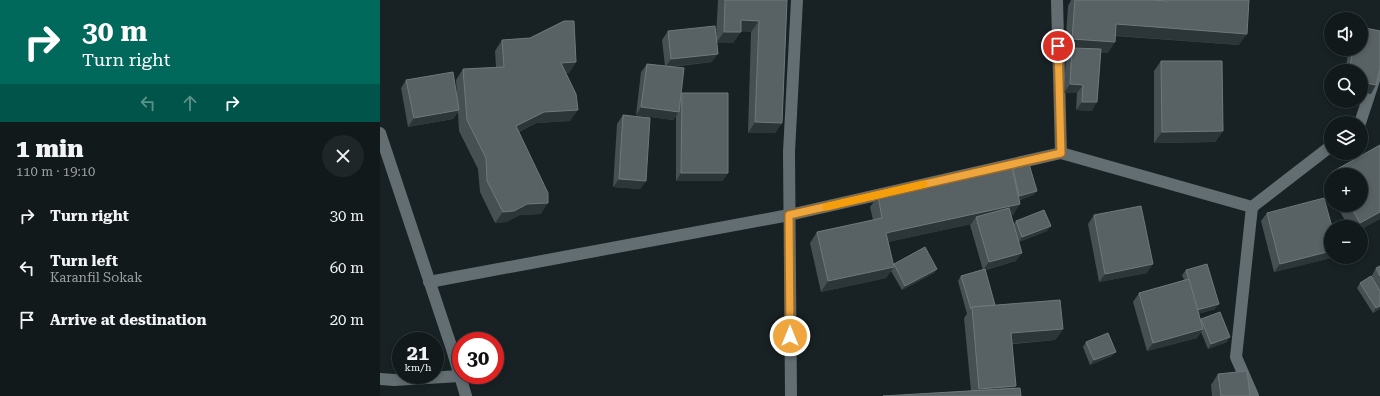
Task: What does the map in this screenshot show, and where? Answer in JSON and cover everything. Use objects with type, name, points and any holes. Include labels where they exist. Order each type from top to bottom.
[{"type":"street","points":[[790,396],[789,152],[797,0]]},
{"type":"street","points":[[1057,0],[1061,153]]},
{"type":"street","points":[[1362,116],[1380,62]]},
{"type":"street","points":[[380,133],[452,352]]},
{"type":"street","points":[[1253,396],[1236,357],[1252,207],[1324,151]]},
{"type":"street","points":[[429,282],[789,215],[1061,153],[1252,207]]},
{"type":"street","points":[[380,379],[394,380],[452,376]]},
{"type":"street","points":[[462,384],[466,396]]},
{"type":"building","points":[[725,0],[787,0],[782,123],[755,122],[759,21],[741,20],[741,32],[724,32]]},
{"type":"building","points":[[1075,0],[1249,0],[1247,34],[1116,24],[1115,42],[1072,39]]},
{"type":"building","points":[[564,21],[574,21],[576,62],[561,63],[576,94],[578,110],[544,112],[516,126],[548,193],[548,203],[527,204],[514,211],[503,212],[487,181],[486,158],[467,120],[463,69],[504,67],[502,40],[530,38]]},
{"type":"building","points":[[715,26],[718,54],[671,59],[668,31]]},
{"type":"building","points":[[1368,28],[1380,31],[1380,69],[1376,85],[1368,83],[1368,64],[1350,64],[1352,56],[1368,56]]},
{"type":"building","points":[[1072,48],[1101,49],[1097,102],[1082,102],[1083,85],[1070,84]]},
{"type":"building","points":[[1161,61],[1222,61],[1223,131],[1162,132]]},
{"type":"building","points":[[647,64],[684,68],[679,112],[641,107]]},
{"type":"building","points":[[453,72],[459,110],[414,118],[406,80]]},
{"type":"building","points":[[682,93],[728,93],[728,173],[681,173]]},
{"type":"building","points":[[623,115],[650,118],[646,181],[619,179]]},
{"type":"building","points":[[1380,145],[1380,212],[1365,220],[1358,220],[1354,212],[1368,212],[1368,168],[1339,168],[1353,160],[1368,160],[1368,152]]},
{"type":"building","points":[[1029,164],[1037,191],[1019,196],[1013,169]]},
{"type":"building","points":[[1012,167],[1020,204],[886,233],[894,267],[828,281],[817,232],[882,218],[878,196]]},
{"type":"building","points":[[1324,198],[1324,212],[1328,212],[1330,220],[1324,220],[1324,253],[1280,264],[1267,213]]},
{"type":"building","points":[[1141,206],[1153,264],[1105,274],[1094,215]]},
{"type":"building","points":[[1009,208],[1022,253],[989,262],[976,217]]},
{"type":"building","points":[[1044,210],[1051,226],[1022,237],[1016,221]]},
{"type":"building","points":[[925,247],[937,269],[905,286],[894,264]]},
{"type":"building","points":[[1207,264],[1219,304],[1197,310],[1186,270]]},
{"type":"building","points":[[1380,266],[1380,276],[1376,268]]},
{"type":"building","points":[[985,269],[995,305],[972,307],[971,309],[961,276]]},
{"type":"building","points":[[1371,276],[1380,291],[1380,306],[1376,308],[1360,283]]},
{"type":"building","points":[[1189,279],[1203,329],[1153,343],[1139,293]]},
{"type":"building","points":[[1060,300],[1063,329],[1011,333],[1016,386],[979,389],[972,307]]},
{"type":"building","points":[[1220,312],[1230,337],[1211,344],[1201,319]]},
{"type":"building","points":[[1108,333],[1116,352],[1094,360],[1086,342]]},
{"type":"building","points":[[1247,371],[1250,396],[1221,396],[1218,374]]},
{"type":"building","points":[[1020,388],[1021,396],[883,396]]},
{"type":"slow traffic","points":[[826,207],[924,184]]},
{"type":"route","points":[[790,336],[789,215],[1061,153],[1058,46]]}]
